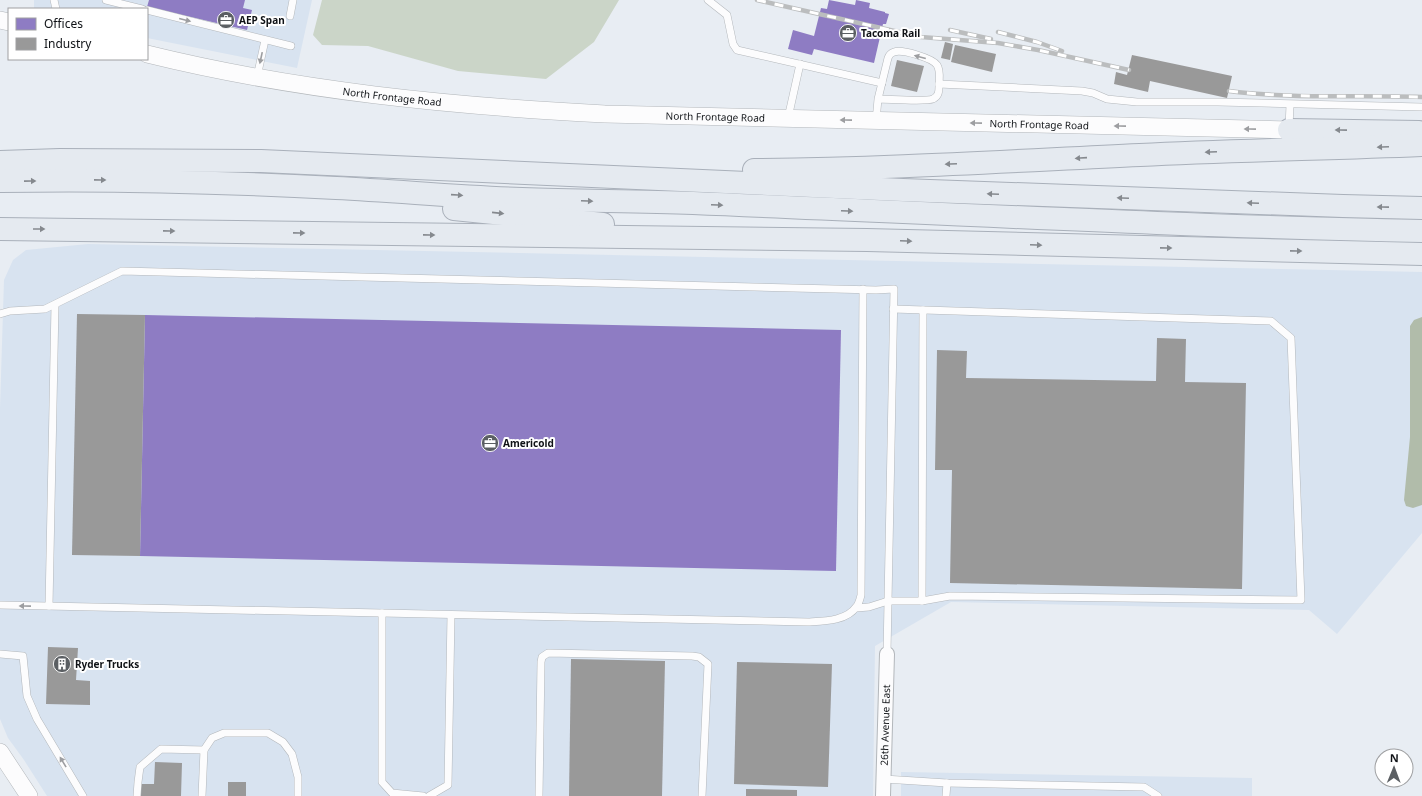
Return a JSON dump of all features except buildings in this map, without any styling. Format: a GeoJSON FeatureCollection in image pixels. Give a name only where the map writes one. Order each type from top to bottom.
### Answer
{"type":"FeatureCollection","features":[{"type":"Feature","properties":{"kind":"highway"},"geometry":{"type":"LineString","coordinates":[[1289,130],[1422,132]]}},
{"type":"Feature","properties":{"kind":"highway"},"geometry":{"type":"LineString","coordinates":[[456,170],[816,170],[1140,155],[1422,146]]}},
{"type":"Feature","properties":{"kind":"highway"},"geometry":{"type":"LineString","coordinates":[[0,181],[61,170],[261,161],[903,190],[1422,208]]}},
{"type":"Feature","properties":{"kind":"highway"},"geometry":{"type":"LineString","coordinates":[[0,162],[61,170],[625,226],[867,240]]}},
{"type":"Feature","properties":{"kind":"highway"},"geometry":{"type":"LineString","coordinates":[[181,181],[338,188],[518,199],[691,203],[972,216],[1422,231]]}},
{"type":"Feature","properties":{"kind":"highway"},"geometry":{"type":"LineString","coordinates":[[0,229],[867,240],[1422,254]]}},
{"type":"Feature","properties":{"kind":"street","name":"North Frontage Road"},"geometry":{"type":"LineString","coordinates":[[148,54],[257,77],[330,90],[514,110],[788,119],[1289,130]]}},
{"type":"Feature","properties":{"kind":"street","name":"26th Avenue East"},"geometry":{"type":"LineString","coordinates":[[883,796],[887,654]]}},
{"type":"Feature","properties":{"kind":"street"},"geometry":{"type":"LineString","coordinates":[[0,752],[29,796]]}},
{"type":"Feature","properties":{"kind":"lane"},"geometry":{"type":"LineString","coordinates":[[106,0],[138,8]]}},
{"type":"Feature","properties":{"kind":"lane"},"geometry":{"type":"LineString","coordinates":[[290,16],[293,0]]}},
{"type":"Feature","properties":{"kind":"lane"},"geometry":{"type":"LineString","coordinates":[[708,0],[727,15],[733,44],[737,50],[882,83]]}},
{"type":"Feature","properties":{"kind":"lane"},"geometry":{"type":"LineString","coordinates":[[148,10],[292,46]]}},
{"type":"Feature","properties":{"kind":"lane"},"geometry":{"type":"LineString","coordinates":[[257,77],[265,40]]}},
{"type":"Feature","properties":{"kind":"lane"},"geometry":{"type":"LineString","coordinates":[[876,121],[878,99],[889,56],[892,52],[896,51],[922,57],[936,64],[939,70],[938,96],[930,100],[878,99]]}},
{"type":"Feature","properties":{"kind":"lane"},"geometry":{"type":"LineString","coordinates":[[788,119],[800,64]]}},
{"type":"Feature","properties":{"kind":"lane"},"geometry":{"type":"LineString","coordinates":[[939,84],[1082,91],[1093,93],[1107,99],[1137,102],[1208,102],[1422,107]]}},
{"type":"Feature","properties":{"kind":"lane"},"geometry":{"type":"LineString","coordinates":[[1289,130],[1290,105]]}},
{"type":"Feature","properties":{"kind":"lane"},"geometry":{"type":"LineString","coordinates":[[0,314],[10,311],[45,309],[122,271],[894,289],[887,654]]}},
{"type":"Feature","properties":{"kind":"lane"},"geometry":{"type":"LineString","coordinates":[[856,608],[861,595],[863,289]]}},
{"type":"Feature","properties":{"kind":"lane"},"geometry":{"type":"LineString","coordinates":[[49,606],[55,305]]}},
{"type":"Feature","properties":{"kind":"lane"},"geometry":{"type":"LineString","coordinates":[[0,605],[808,622],[833,621],[856,608],[869,607],[888,601],[922,601],[950,596],[1301,600],[1291,338],[1271,321],[893,309]]}},
{"type":"Feature","properties":{"kind":"lane"},"geometry":{"type":"LineString","coordinates":[[922,601],[923,310]]}},
{"type":"Feature","properties":{"kind":"lane"},"geometry":{"type":"LineString","coordinates":[[382,613],[382,782],[392,793],[423,796]]}},
{"type":"Feature","properties":{"kind":"lane"},"geometry":{"type":"LineString","coordinates":[[429,796],[448,785],[451,615]]}},
{"type":"Feature","properties":{"kind":"lane"},"geometry":{"type":"LineString","coordinates":[[539,796],[541,662],[542,657],[548,653],[692,656],[699,657],[708,664],[702,796]]}},
{"type":"Feature","properties":{"kind":"lane"},"geometry":{"type":"LineString","coordinates":[[0,654],[23,656],[27,696],[37,719],[83,796]]}},
{"type":"Feature","properties":{"kind":"lane"},"geometry":{"type":"LineString","coordinates":[[202,796],[204,750],[212,738],[224,733],[268,733],[283,742],[292,754],[298,777],[298,796]]}},
{"type":"Feature","properties":{"kind":"lane"},"geometry":{"type":"LineString","coordinates":[[137,796],[140,767],[161,749],[204,750]]}},
{"type":"Feature","properties":{"kind":"lane"},"geometry":{"type":"LineString","coordinates":[[884,779],[947,783],[1144,786],[1158,796]]}},
{"type":"Feature","properties":{"kind":"lane"},"geometry":{"type":"LineString","coordinates":[[946,796],[947,783]]}},
{"type":"Feature","properties":{"kind":"shaded area"},"geometry":{"type":"Polygon","coordinates":[[[34,0],[312,0],[297,68],[148,38],[148,8],[34,8],[34,0]]]}},
{"type":"Feature","properties":{"kind":"shaded area"},"geometry":{"type":"Polygon","coordinates":[[[322,0],[619,0],[594,42],[546,79],[458,71],[368,46],[322,45],[313,35],[322,0]]]}},
{"type":"Feature","properties":{"kind":"shaded area"},"geometry":{"type":"Polygon","coordinates":[[[88,244],[1422,272],[1422,533],[1337,634],[1309,610],[951,602],[875,646],[873,796],[47,796],[8,738],[0,719],[0,408],[4,280],[13,260],[26,250],[88,244]]]}},
{"type":"Feature","properties":{"kind":"shaded area"},"geometry":{"type":"Polygon","coordinates":[[[1422,317],[1422,505],[1413,508],[1406,506],[1404,500],[1410,437],[1410,326],[1414,320],[1422,317]]]}},
{"type":"Feature","properties":{"kind":"shaded area"},"geometry":{"type":"Polygon","coordinates":[[[901,772],[1252,778],[1252,796],[901,796],[901,772]]]}},
{"type":"Feature","properties":{"kind":"railway"},"geometry":{"type":"LineString","coordinates":[[757,0],[921,37],[998,43],[1038,50],[1129,70]]}},
{"type":"Feature","properties":{"kind":"railway"},"geometry":{"type":"LineString","coordinates":[[950,30],[991,39]]}},
{"type":"Feature","properties":{"kind":"railway"},"geometry":{"type":"LineString","coordinates":[[998,32],[1037,42],[1062,51]]}},
{"type":"Feature","properties":{"kind":"railway"},"geometry":{"type":"LineString","coordinates":[[1229,91],[1301,96],[1422,97]]}},
{"type":"Feature","properties":{"kind":"place","name":"AEP Span"},"geometry":{"type":"Point","coordinates":[226,20]}},
{"type":"Feature","properties":{"kind":"place","name":"Tacoma Rail"},"geometry":{"type":"Point","coordinates":[848,33]}},
{"type":"Feature","properties":{"kind":"place","name":"Americold"},"geometry":{"type":"Point","coordinates":[490,443]}},
{"type":"Feature","properties":{"kind":"place","name":"Ryder Trucks"},"geometry":{"type":"Point","coordinates":[62,664]}}]}
